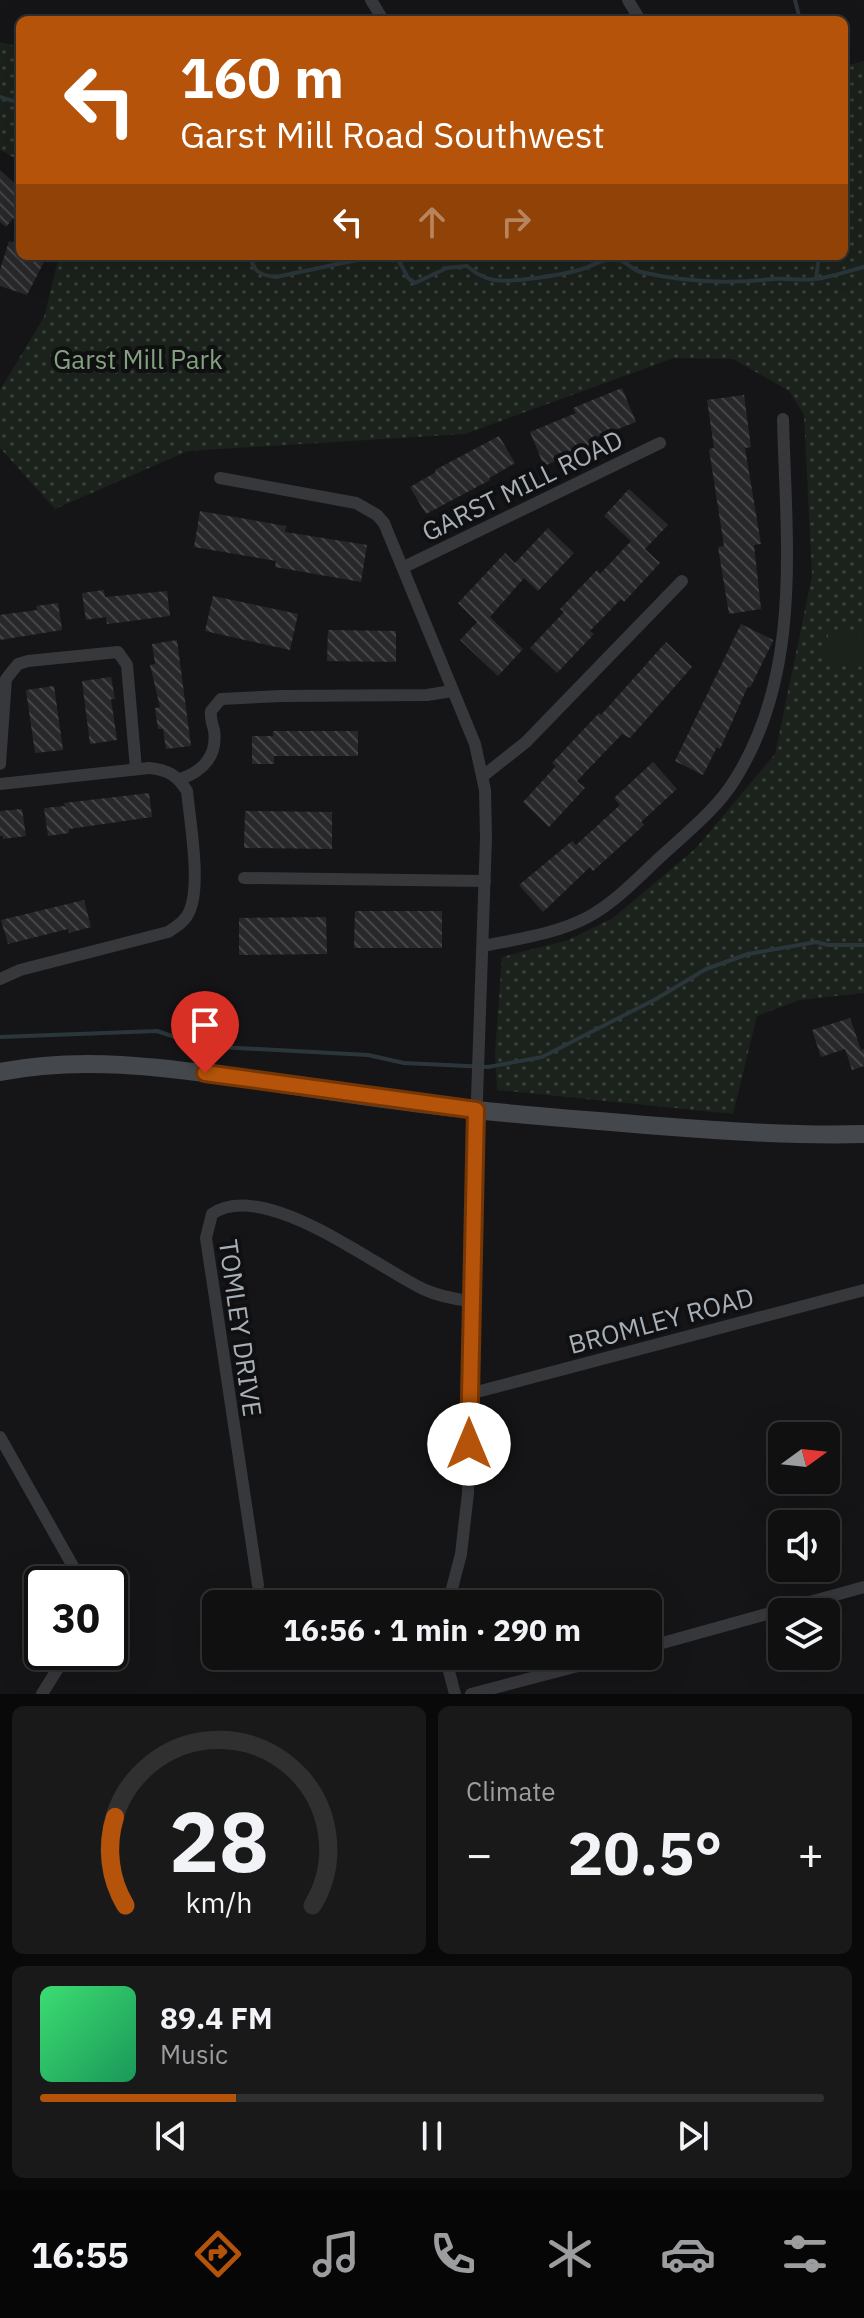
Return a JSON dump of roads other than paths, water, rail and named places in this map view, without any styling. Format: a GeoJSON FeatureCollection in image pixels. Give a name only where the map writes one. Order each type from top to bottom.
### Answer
{"type":"FeatureCollection","features":[{"type":"Feature","properties":{"kind":"street"},"geometry":{"type":"LineString","coordinates":[[483,946],[568,926],[608,904],[707,814],[734,781],[765,715],[783,636],[787,588],[783,419]]}},
{"type":"Feature","properties":{"kind":"street","name":"GARST MILL ROAD"},"geometry":{"type":"LineString","coordinates":[[404,567],[660,443]]}},
{"type":"Feature","properties":{"kind":"street","name":"GARST MILL ROAD"},"geometry":{"type":"LineString","coordinates":[[220,478],[356,503],[366,507],[384,523],[475,744],[483,776],[486,838],[470,1301],[466,1527],[451,1590]]}},
{"type":"Feature","properties":{"kind":"street"},"geometry":{"type":"LineString","coordinates":[[483,776],[526,742],[682,581]]}},
{"type":"Feature","properties":{"kind":"street"},"geometry":{"type":"LineString","coordinates":[[0,764],[6,679],[11,671],[28,661],[118,652],[127,665],[136,769]]}},
{"type":"Feature","properties":{"kind":"street"},"geometry":{"type":"LineString","coordinates":[[180,779],[202,768],[211,757],[214,740],[211,711],[221,699],[427,695],[452,691]]}},
{"type":"Feature","properties":{"kind":"street"},"geometry":{"type":"LineString","coordinates":[[0,784],[136,769],[163,769],[180,779],[187,791],[194,893],[186,917],[168,932],[20,970],[0,979]]}},
{"type":"Feature","properties":{"kind":"street"},"geometry":{"type":"LineString","coordinates":[[244,878],[485,881]]}},
{"type":"Feature","properties":{"kind":"street"},"geometry":{"type":"LineString","coordinates":[[0,1072],[63,1063],[119,1064],[476,1110],[722,1131],[864,1134]]}},
{"type":"Feature","properties":{"kind":"street","name":"TOMLEY DRIVE"},"geometry":{"type":"LineString","coordinates":[[258,1585],[206,1238],[212,1214],[232,1205],[281,1214],[308,1224],[427,1291],[470,1301]]}},
{"type":"Feature","properties":{"kind":"street","name":"BROMLEY ROAD"},"geometry":{"type":"LineString","coordinates":[[469,1394],[864,1290]]}},
{"type":"Feature","properties":{"kind":"street"},"geometry":{"type":"LineString","coordinates":[[0,1437],[73,1566]]}},
{"type":"Feature","properties":{"kind":"street"},"geometry":{"type":"LineString","coordinates":[[662,1643],[864,1587]]}},
{"type":"Feature","properties":{"kind":"street"},"geometry":{"type":"LineString","coordinates":[[42,1694],[57,1670]]}},
{"type":"Feature","properties":{"kind":"street"},"geometry":{"type":"LineString","coordinates":[[449,1670],[455,1694]]}},
{"type":"Feature","properties":{"kind":"street"},"geometry":{"type":"LineString","coordinates":[[471,1694],[563,1670]]}},
{"type":"Feature","properties":{"kind":"waterway"},"geometry":{"type":"LineString","coordinates":[[795,0],[799,16]]}},
{"type":"Feature","properties":{"kind":"waterway"},"geometry":{"type":"LineString","coordinates":[[0,97],[16,102]]}},
{"type":"Feature","properties":{"kind":"waterway"},"geometry":{"type":"LineString","coordinates":[[251,260],[258,272],[276,277],[357,260]]}},
{"type":"Feature","properties":{"kind":"waterway"},"geometry":{"type":"LineString","coordinates":[[399,260],[408,278],[415,283],[447,268],[467,266],[486,278],[512,280],[571,272],[609,260]]}},
{"type":"Feature","properties":{"kind":"waterway"},"geometry":{"type":"LineString","coordinates":[[618,260],[641,272],[707,281],[811,280],[864,267]]}},
{"type":"Feature","properties":{"kind":"waterway"},"geometry":{"type":"LineString","coordinates":[[816,279],[818,260]]}},
{"type":"Feature","properties":{"kind":"waterway"},"geometry":{"type":"LineString","coordinates":[[0,1037],[157,1031],[202,1046],[368,1055],[404,1063],[488,1067],[542,1057],[656,999],[706,969],[748,954],[816,942],[864,945]]}},
{"type":"Feature","properties":{"kind":"park label","name":"Garst Mill Park"},"geometry":{"type":"Point","coordinates":[138,359]}}]}
